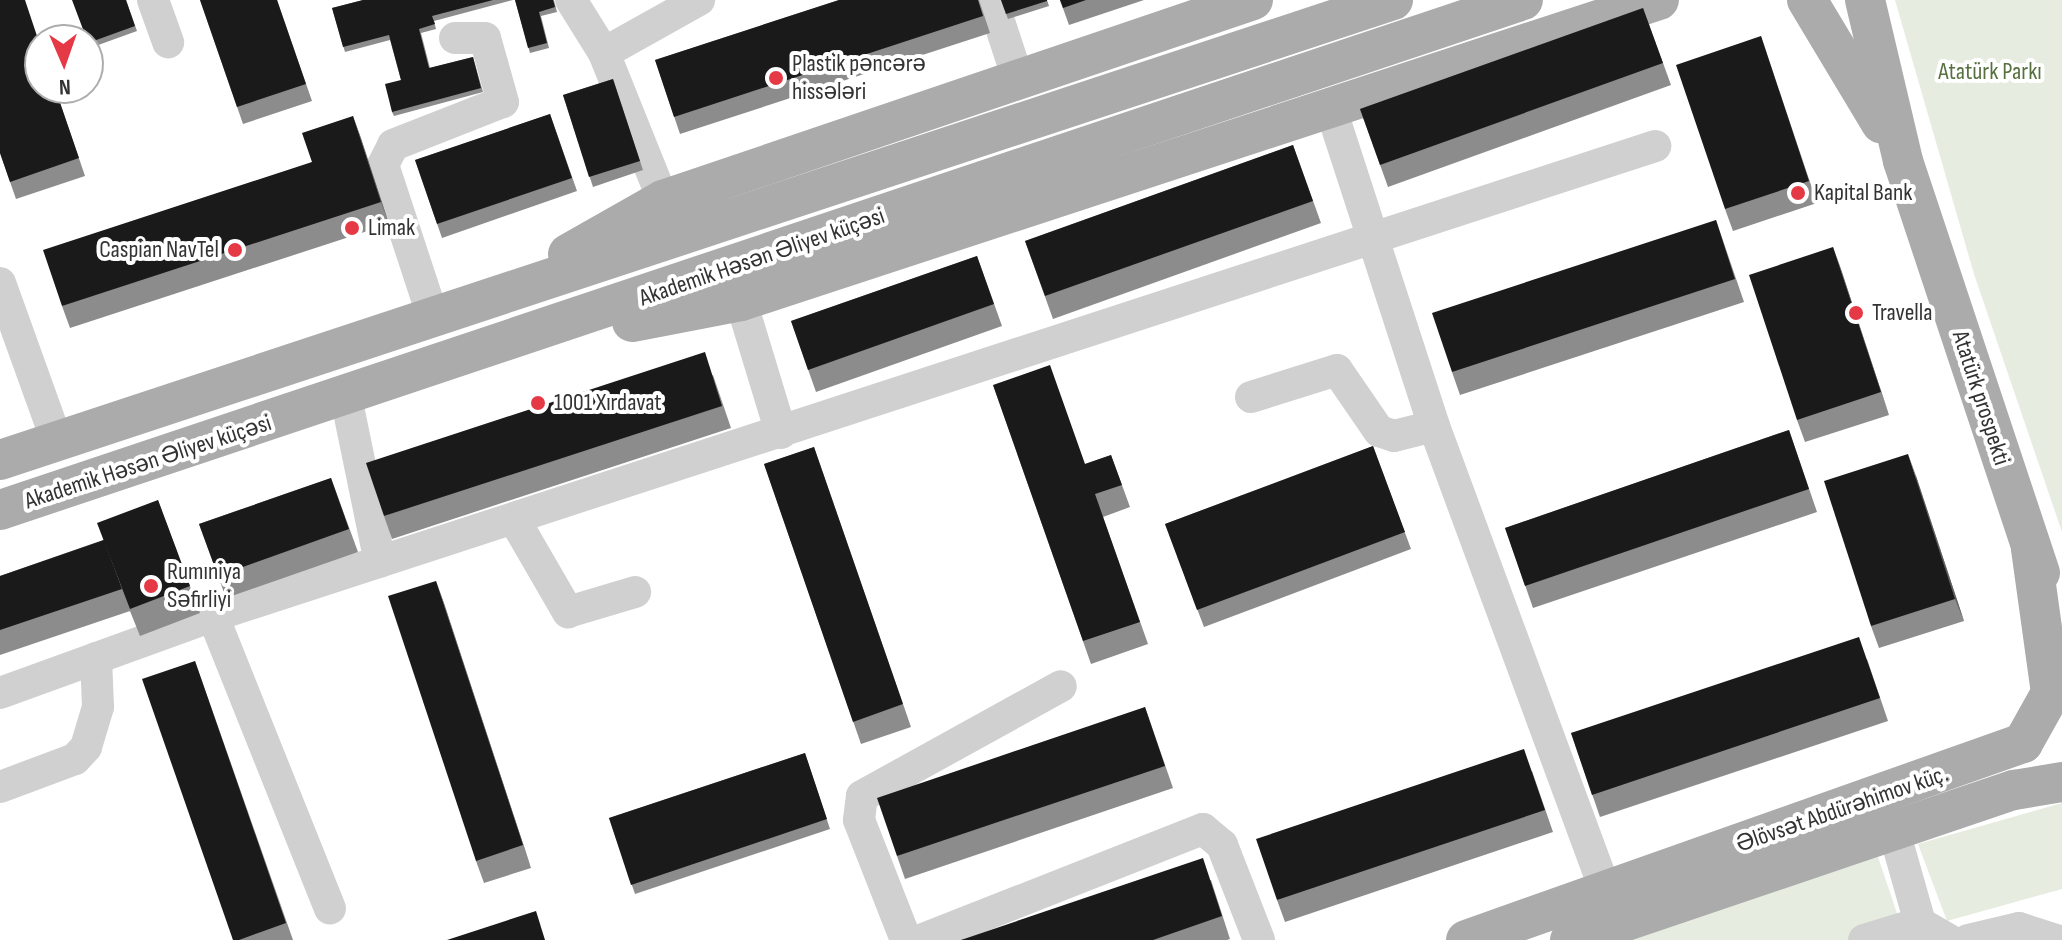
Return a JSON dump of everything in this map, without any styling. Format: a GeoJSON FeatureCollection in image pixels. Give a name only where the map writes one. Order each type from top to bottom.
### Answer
{"type":"FeatureCollection","features":[{"type":"Feature","properties":{"kind":"main road"},"geometry":{"type":"LineString","coordinates":[[496,296],[663,200],[1253,0]]}},
{"type":"Feature","properties":{"kind":"main road","name":"Akademik Həsən Əliyev küçəsi"},"geometry":{"type":"LineString","coordinates":[[0,460],[1393,0]]}},
{"type":"Feature","properties":{"kind":"main road","name":"Akademik Həsən Əliyev küçəsi"},"geometry":{"type":"LineString","coordinates":[[0,510],[346,397],[1523,0]]}},
{"type":"Feature","properties":{"kind":"main road"},"geometry":{"type":"LineString","coordinates":[[479,352],[741,301],[1659,0]]}},
{"type":"Feature","properties":{"kind":"main road"},"geometry":{"type":"LineString","coordinates":[[1807,0],[1903,161]]}},
{"type":"Feature","properties":{"kind":"main road","name":"Atatürk prospekti"},"geometry":{"type":"LineString","coordinates":[[1830,0],[1903,161]]}},
{"type":"Feature","properties":{"kind":"main road","name":"Atatürk prospekti"},"geometry":{"type":"LineString","coordinates":[[1865,0],[1903,161],[2062,633]]}},
{"type":"Feature","properties":{"kind":"main road","name":"Əlövsət Abdürəhimov küç."},"geometry":{"type":"LineString","coordinates":[[1570,940],[1612,908],[2023,743],[2051,693],[2031,548]]}},
{"type":"Feature","properties":{"kind":"main road","name":"Əlövsət Abdürəhimov küç."},"geometry":{"type":"LineString","coordinates":[[1466,940],[1612,908],[2062,782]]}},
{"type":"Feature","properties":{"kind":"lane"},"geometry":{"type":"LineString","coordinates":[[153,0],[168,42]]}},
{"type":"Feature","properties":{"kind":"lane"},"geometry":{"type":"LineString","coordinates":[[571,0],[604,53],[663,200]]}},
{"type":"Feature","properties":{"kind":"lane"},"geometry":{"type":"LineString","coordinates":[[604,53],[699,0]]}},
{"type":"Feature","properties":{"kind":"lane"},"geometry":{"type":"LineString","coordinates":[[992,0],[1018,79]]}},
{"type":"Feature","properties":{"kind":"lane"},"geometry":{"type":"LineString","coordinates":[[433,317],[383,165],[393,145],[503,102],[485,38],[455,38]]}},
{"type":"Feature","properties":{"kind":"lane"},"geometry":{"type":"LineString","coordinates":[[1330,106],[1377,241],[1434,426],[1612,908]]}},
{"type":"Feature","properties":{"kind":"lane"},"geometry":{"type":"LineString","coordinates":[[0,693],[213,616],[1377,241],[1655,146]]}},
{"type":"Feature","properties":{"kind":"lane"},"geometry":{"type":"LineString","coordinates":[[0,283],[57,441]]}},
{"type":"Feature","properties":{"kind":"lane"},"geometry":{"type":"LineString","coordinates":[[741,301],[781,433]]}},
{"type":"Feature","properties":{"kind":"lane"},"geometry":{"type":"LineString","coordinates":[[1251,397],[1337,370],[1379,431],[1394,436],[1434,426]]}},
{"type":"Feature","properties":{"kind":"lane"},"geometry":{"type":"LineString","coordinates":[[346,397],[380,562]]}},
{"type":"Feature","properties":{"kind":"lane"},"geometry":{"type":"LineString","coordinates":[[514,519],[568,612],[635,592]]}},
{"type":"Feature","properties":{"kind":"lane"},"geometry":{"type":"LineString","coordinates":[[213,616],[330,908]]}},
{"type":"Feature","properties":{"kind":"lane"},"geometry":{"type":"LineString","coordinates":[[0,787],[75,759],[86,747],[98,707],[96,658]]}},
{"type":"Feature","properties":{"kind":"lane"},"geometry":{"type":"LineString","coordinates":[[906,940],[859,820],[862,796],[1061,686]]}},
{"type":"Feature","properties":{"kind":"lane"},"geometry":{"type":"LineString","coordinates":[[921,940],[1203,829],[1222,845],[1259,940]]}},
{"type":"Feature","properties":{"kind":"lane"},"geometry":{"type":"LineString","coordinates":[[1894,831],[1920,923],[1950,940]]}},
{"type":"Feature","properties":{"kind":"lane"},"geometry":{"type":"LineString","coordinates":[[1864,940],[1920,923]]}},
{"type":"Feature","properties":{"kind":"lane"},"geometry":{"type":"LineString","coordinates":[[1968,940],[2019,928],[2055,940]]}},
{"type":"Feature","properties":{"kind":"green space","name":"Atatürk Parkı"},"geometry":{"type":"Polygon","coordinates":[[[1895,0],[2062,0],[2062,532],[1974,274],[1895,0]]]}},
{"type":"Feature","properties":{"kind":"green space"},"geometry":{"type":"Polygon","coordinates":[[[2062,803],[2062,889],[1947,921],[1918,844],[2062,803]]]}},
{"type":"Feature","properties":{"kind":"green space"},"geometry":{"type":"Polygon","coordinates":[[[1878,857],[1906,940],[1624,940],[1878,857]]]}},
{"type":"Feature","properties":{"kind":"building"},"geometry":{"type":"Polygon","coordinates":[[[0,0],[25,0],[33,24],[24,24],[24,104],[60,104],[79,158],[10,182],[0,153],[0,0]]]}},
{"type":"Feature","properties":{"kind":"building"},"geometry":{"type":"Polygon","coordinates":[[[72,0],[126,0],[135,26],[104,37],[104,24],[81,24],[72,0]]]}},
{"type":"Feature","properties":{"kind":"building"},"geometry":{"type":"Polygon","coordinates":[[[200,0],[277,0],[306,84],[237,107],[200,0]]]}},
{"type":"Feature","properties":{"kind":"building"},"geometry":{"type":"Polygon","coordinates":[[[363,0],[493,0],[432,16],[435,24],[419,29],[429,68],[473,57],[481,88],[392,112],[385,84],[401,80],[389,35],[343,47],[332,8],[363,0]]]}},
{"type":"Feature","properties":{"kind":"building"},"geometry":{"type":"Polygon","coordinates":[[[515,0],[553,0],[555,7],[539,12],[547,43],[528,48],[515,0]]]}},
{"type":"Feature","properties":{"kind":"building"},"geometry":{"type":"Polygon","coordinates":[[[839,0],[978,0],[983,16],[674,117],[655,60],[839,0]]]}},
{"type":"Feature","properties":{"kind":"building"},"geometry":{"type":"Polygon","coordinates":[[[1001,0],[1047,0],[1047,1],[1006,14],[1001,0]]]}},
{"type":"Feature","properties":{"kind":"building"},"geometry":{"type":"Polygon","coordinates":[[[1060,0],[1086,0],[1063,8],[1060,0]]]}},
{"type":"Feature","properties":{"kind":"building"},"geometry":{"type":"Polygon","coordinates":[[[1643,8],[1663,63],[1380,165],[1360,109],[1643,8]]]}},
{"type":"Feature","properties":{"kind":"building"},"geometry":{"type":"Polygon","coordinates":[[[1761,36],[1809,181],[1725,209],[1676,65],[1761,36]]]}},
{"type":"Feature","properties":{"kind":"building"},"geometry":{"type":"Polygon","coordinates":[[[613,79],[640,161],[589,177],[563,95],[613,79]]]}},
{"type":"Feature","properties":{"kind":"building"},"geometry":{"type":"Polygon","coordinates":[[[550,114],[572,178],[437,224],[415,160],[550,114]]]}},
{"type":"Feature","properties":{"kind":"building"},"geometry":{"type":"Polygon","coordinates":[[[353,116],[381,202],[62,306],[43,250],[312,162],[302,133],[353,116]]]}},
{"type":"Feature","properties":{"kind":"building"},"geometry":{"type":"Polygon","coordinates":[[[1293,145],[1313,201],[1045,296],[1025,241],[1293,145]]]}},
{"type":"Feature","properties":{"kind":"building"},"geometry":{"type":"Polygon","coordinates":[[[1716,220],[1735,279],[1452,372],[1432,313],[1716,220]]]}},
{"type":"Feature","properties":{"kind":"building"},"geometry":{"type":"Polygon","coordinates":[[[1833,247],[1881,392],[1797,420],[1749,275],[1833,247]]]}},
{"type":"Feature","properties":{"kind":"building"},"geometry":{"type":"Polygon","coordinates":[[[977,256],[994,304],[808,370],[791,321],[977,256]]]}},
{"type":"Feature","properties":{"kind":"building"},"geometry":{"type":"Polygon","coordinates":[[[705,352],[722,406],[384,516],[366,463],[705,352]]]}},
{"type":"Feature","properties":{"kind":"building"},"geometry":{"type":"Polygon","coordinates":[[[1050,365],[1085,464],[1111,455],[1122,485],[1095,494],[1140,622],[1083,641],[993,385],[1050,365]]]}},
{"type":"Feature","properties":{"kind":"building"},"geometry":{"type":"Polygon","coordinates":[[[1789,430],[1809,489],[1525,586],[1505,528],[1789,430]]]}},
{"type":"Feature","properties":{"kind":"building"},"geometry":{"type":"Polygon","coordinates":[[[1373,446],[1405,532],[1197,610],[1165,524],[1373,446]]]}},
{"type":"Feature","properties":{"kind":"building"},"geometry":{"type":"Polygon","coordinates":[[[814,447],[903,704],[853,722],[764,464],[814,447]]]}},
{"type":"Feature","properties":{"kind":"building"},"geometry":{"type":"Polygon","coordinates":[[[1908,454],[1955,599],[1871,626],[1824,481],[1908,454]]]}},
{"type":"Feature","properties":{"kind":"building"},"geometry":{"type":"Polygon","coordinates":[[[331,478],[349,529],[218,576],[199,524],[331,478]]]}},
{"type":"Feature","properties":{"kind":"building"},"geometry":{"type":"Polygon","coordinates":[[[158,500],[190,586],[130,609],[97,523],[158,500]]]}},
{"type":"Feature","properties":{"kind":"building"},"geometry":{"type":"Polygon","coordinates":[[[104,540],[122,589],[0,630],[0,576],[104,540]]]}},
{"type":"Feature","properties":{"kind":"building"},"geometry":{"type":"Polygon","coordinates":[[[436,581],[523,845],[476,861],[388,596],[436,581]]]}},
{"type":"Feature","properties":{"kind":"building"},"geometry":{"type":"Polygon","coordinates":[[[1859,637],[1880,698],[1592,795],[1571,733],[1859,637]]]}},
{"type":"Feature","properties":{"kind":"building"},"geometry":{"type":"Polygon","coordinates":[[[195,661],[286,923],[239,940],[233,940],[142,679],[195,661]]]}},
{"type":"Feature","properties":{"kind":"building"},"geometry":{"type":"Polygon","coordinates":[[[1145,707],[1165,766],[897,856],[877,798],[1145,707]]]}},
{"type":"Feature","properties":{"kind":"building"},"geometry":{"type":"Polygon","coordinates":[[[1524,749],[1545,810],[1277,900],[1256,839],[1524,749]]]}},
{"type":"Feature","properties":{"kind":"building"},"geometry":{"type":"Polygon","coordinates":[[[805,753],[827,819],[631,885],[609,818],[805,753]]]}},
{"type":"Feature","properties":{"kind":"building"},"geometry":{"type":"Polygon","coordinates":[[[1203,858],[1222,916],[1153,940],[961,940],[1203,858]]]}},
{"type":"Feature","properties":{"kind":"building"},"geometry":{"type":"Polygon","coordinates":[[[536,911],[545,940],[447,940],[536,911]]]}},
{"type":"Feature","properties":{"kind":"place","name":"Plastik pəncərə hissələri"},"geometry":{"type":"Point","coordinates":[776,78]}},
{"type":"Feature","properties":{"kind":"place","name":"Kapital Bank"},"geometry":{"type":"Point","coordinates":[1798,193]}},
{"type":"Feature","properties":{"kind":"place","name":"Limak"},"geometry":{"type":"Point","coordinates":[352,228]}},
{"type":"Feature","properties":{"kind":"place","name":"Caspian NavTel"},"geometry":{"type":"Point","coordinates":[235,250]}},
{"type":"Feature","properties":{"kind":"place","name":"Travella"},"geometry":{"type":"Point","coordinates":[1856,313]}},
{"type":"Feature","properties":{"kind":"place","name":"1001 Xırdavat"},"geometry":{"type":"Point","coordinates":[538,403]}},
{"type":"Feature","properties":{"kind":"place","name":"Rumıniya Səfirliyi"},"geometry":{"type":"Point","coordinates":[151,586]}}]}
